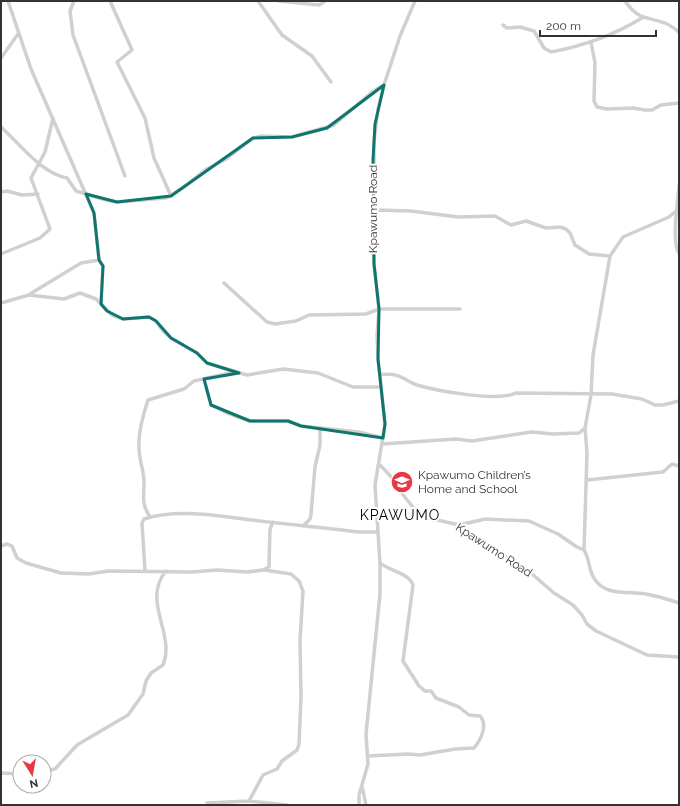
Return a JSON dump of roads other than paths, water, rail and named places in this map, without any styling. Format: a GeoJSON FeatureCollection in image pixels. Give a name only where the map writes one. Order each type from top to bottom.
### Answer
{"type":"FeatureCollection","features":[{"type":"Feature","properties":{"kind":"street"},"geometry":{"type":"LineString","coordinates":[[8,1],[31,69],[94,213],[99,260],[103,266],[101,304]]}},
{"type":"Feature","properties":{"kind":"street"},"geometry":{"type":"LineString","coordinates":[[74,1],[70,11],[73,35],[125,176]]}},
{"type":"Feature","properties":{"kind":"street"},"geometry":{"type":"LineString","coordinates":[[110,1],[132,50],[117,62],[145,118],[154,158],[171,196]]}},
{"type":"Feature","properties":{"kind":"street"},"geometry":{"type":"LineString","coordinates":[[258,1],[282,34],[312,56],[331,82]]}},
{"type":"Feature","properties":{"kind":"street"},"geometry":{"type":"LineString","coordinates":[[279,1],[319,5],[325,1]]}},
{"type":"Feature","properties":{"kind":"street","name":"Kpawumo Road"},"geometry":{"type":"LineString","coordinates":[[359,805],[359,795],[368,764],[366,734],[380,594],[380,563],[375,485],[385,424],[380,387],[377,335],[379,309],[374,264],[375,130],[384,85],[400,36],[415,1]]}},
{"type":"Feature","properties":{"kind":"street"},"geometry":{"type":"LineString","coordinates":[[625,1],[631,10],[642,18],[666,23],[679,32]]}},
{"type":"Feature","properties":{"kind":"street"},"geometry":{"type":"LineString","coordinates":[[503,26],[507,28],[520,27],[534,31],[544,48],[551,52],[591,42],[629,26],[642,18]]}},
{"type":"Feature","properties":{"kind":"street"},"geometry":{"type":"LineString","coordinates":[[1,58],[18,34]]}},
{"type":"Feature","properties":{"kind":"street"},"geometry":{"type":"LineString","coordinates":[[591,42],[595,63],[594,101],[597,107],[607,109],[633,108],[652,110],[661,105],[679,103]]}},
{"type":"Feature","properties":{"kind":"street"},"geometry":{"type":"LineString","coordinates":[[1,127],[27,153],[58,176],[67,178],[76,191],[117,202],[171,196],[205,170],[226,159],[253,138],[261,136],[292,137],[334,125],[372,92],[384,85]]}},
{"type":"Feature","properties":{"kind":"street"},"geometry":{"type":"LineString","coordinates":[[1,254],[40,238],[50,230],[31,178],[45,152],[53,117]]}},
{"type":"Feature","properties":{"kind":"street"},"geometry":{"type":"LineString","coordinates":[[679,186],[676,249],[679,253]]}},
{"type":"Feature","properties":{"kind":"street"},"geometry":{"type":"LineString","coordinates":[[1,192],[8,191],[22,195],[38,194]]}},
{"type":"Feature","properties":{"kind":"street"},"geometry":{"type":"LineString","coordinates":[[374,210],[411,211],[458,217],[495,216],[510,225],[526,221],[546,228],[566,228],[575,245],[589,254],[610,256]]}},
{"type":"Feature","properties":{"kind":"street"},"geometry":{"type":"LineString","coordinates":[[677,210],[669,217],[623,238],[610,256],[593,356],[591,394],[585,428],[587,480],[584,550],[587,555],[588,566],[594,580],[599,586],[619,593],[643,594],[679,603]]}},
{"type":"Feature","properties":{"kind":"street"},"geometry":{"type":"LineString","coordinates":[[1,303],[29,294],[81,264],[99,260]]}},
{"type":"Feature","properties":{"kind":"street"},"geometry":{"type":"LineString","coordinates":[[224,283],[267,322],[275,324],[296,321],[309,315],[327,316],[366,314],[379,309],[460,309]]}},
{"type":"Feature","properties":{"kind":"street"},"geometry":{"type":"LineString","coordinates":[[29,294],[64,299],[80,292],[96,299],[112,315],[123,318],[149,318],[156,321],[167,335],[197,353],[207,363],[235,372],[247,375],[283,369],[318,373],[353,387],[380,387]]}},
{"type":"Feature","properties":{"kind":"street"},"geometry":{"type":"LineString","coordinates":[[150,517],[144,507],[144,481],[138,448],[144,411],[148,400],[184,389],[194,381],[235,372]]}},
{"type":"Feature","properties":{"kind":"street"},"geometry":{"type":"LineString","coordinates":[[380,374],[396,375],[416,385],[444,392],[494,396],[510,396],[516,393],[612,394],[642,399],[654,404],[663,405],[679,401]]}},
{"type":"Feature","properties":{"kind":"street"},"geometry":{"type":"LineString","coordinates":[[204,380],[211,405],[227,413],[250,421],[288,421],[301,426],[359,432],[383,438]]}},
{"type":"Feature","properties":{"kind":"street"},"geometry":{"type":"LineString","coordinates":[[304,525],[310,519],[311,514],[315,467],[320,445],[320,428]]}},
{"type":"Feature","properties":{"kind":"street"},"geometry":{"type":"LineString","coordinates":[[382,444],[456,439],[472,441],[532,432],[554,434],[579,433],[585,428]]}},
{"type":"Feature","properties":{"kind":"street","name":"Kpawumo Road"},"geometry":{"type":"LineString","coordinates":[[379,464],[396,482],[404,496],[420,516],[459,525],[460,529],[525,568],[554,593],[565,598],[582,614],[587,624],[596,631],[646,656],[679,657]]}},
{"type":"Feature","properties":{"kind":"street"},"geometry":{"type":"LineString","coordinates":[[587,480],[663,472],[672,464],[679,466]]}},
{"type":"Feature","properties":{"kind":"street"},"geometry":{"type":"LineString","coordinates":[[145,571],[142,523],[144,519],[150,517],[183,514],[220,515],[358,532],[378,532]]}},
{"type":"Feature","properties":{"kind":"street"},"geometry":{"type":"LineString","coordinates":[[459,525],[485,519],[529,521],[558,534],[584,550]]}},
{"type":"Feature","properties":{"kind":"street"},"geometry":{"type":"LineString","coordinates":[[263,570],[269,567],[270,529],[273,522]]}},
{"type":"Feature","properties":{"kind":"street"},"geometry":{"type":"LineString","coordinates":[[1,546],[7,544],[12,546],[17,558],[26,563],[61,573],[263,570],[291,574],[299,581],[303,591],[300,641],[300,744],[298,750],[282,761],[277,769],[263,775],[249,801]]}},
{"type":"Feature","properties":{"kind":"street"},"geometry":{"type":"LineString","coordinates":[[368,756],[408,754],[420,755],[455,749],[474,748],[482,737],[484,725],[480,716],[470,715],[459,707],[436,698],[431,691],[425,691],[418,686],[410,674],[403,661],[413,585],[412,580],[386,568],[380,563]]}},
{"type":"Feature","properties":{"kind":"street"},"geometry":{"type":"LineString","coordinates":[[52,770],[55,769],[77,745],[128,715],[143,694],[146,681],[151,673],[163,665],[166,642],[161,627],[157,598],[159,580],[166,571]]}},
{"type":"Feature","properties":{"kind":"street"},"geometry":{"type":"LineString","coordinates":[[1,773],[12,774]]}},
{"type":"Feature","properties":{"kind":"street"},"geometry":{"type":"LineString","coordinates":[[362,785],[366,805]]}},
{"type":"Feature","properties":{"kind":"street"},"geometry":{"type":"LineString","coordinates":[[207,803],[249,801],[288,805]]}},
{"type":"Feature","properties":{"kind":"place","name":"Kpawumo Children’s Home and School"},"geometry":{"type":"Point","coordinates":[402,482]}},
{"type":"Feature","properties":{"kind":"district","name":"KPAWUMO"},"geometry":{"type":"Point","coordinates":[400,515]}}]}
